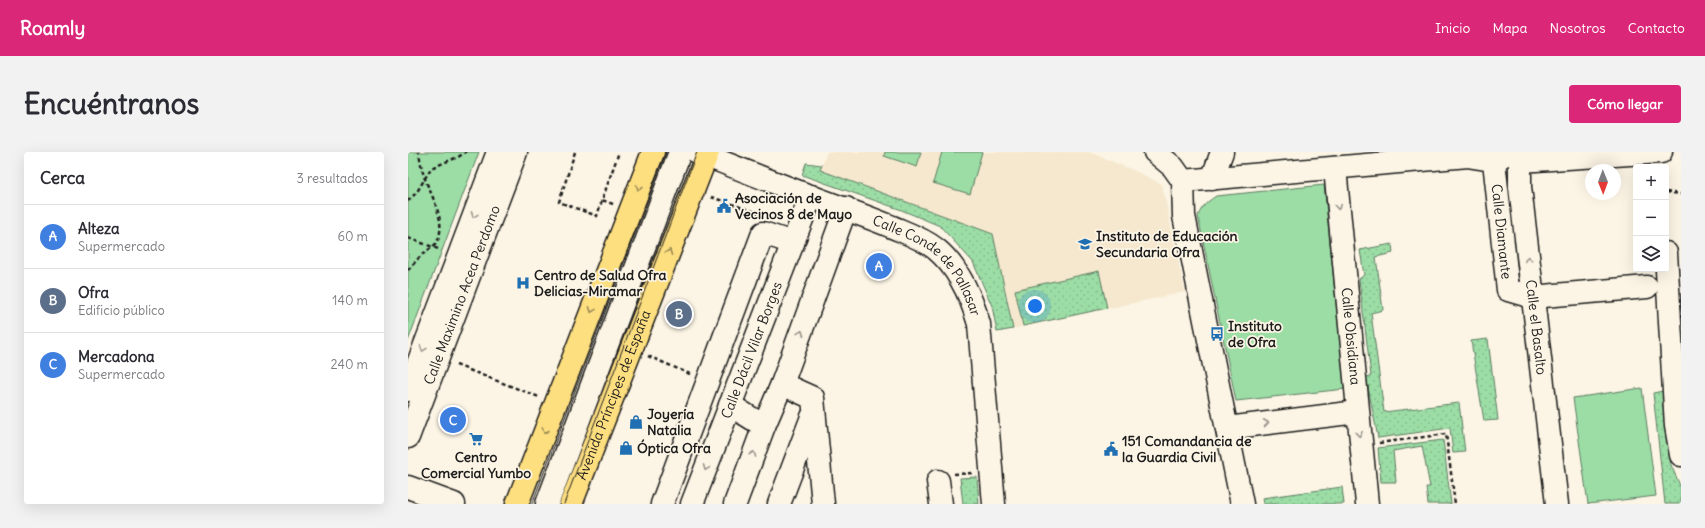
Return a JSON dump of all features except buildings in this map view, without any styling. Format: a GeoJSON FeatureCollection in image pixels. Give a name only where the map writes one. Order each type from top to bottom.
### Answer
{"type":"FeatureCollection","features":[{"type":"Feature","properties":{"kind":"main road"},"geometry":{"type":"LineString","coordinates":[[517,504],[653,152]]}},
{"type":"Feature","properties":{"kind":"main road","name":"Avenida Príncipes de España"},"geometry":{"type":"LineString","coordinates":[[571,504],[704,153]]}},
{"type":"Feature","properties":{"kind":"street","name":"Calle Maximino Acea Perdomo"},"geometry":{"type":"LineString","coordinates":[[408,437],[443,320],[458,257],[497,174],[516,152]]}},
{"type":"Feature","properties":{"kind":"street","name":"Avenida Príncipes de España"},"geometry":{"type":"LineString","coordinates":[[547,504],[680,152]]}},
{"type":"Feature","properties":{"kind":"street"},"geometry":{"type":"LineString","coordinates":[[1155,152],[1175,166],[1210,179],[1335,168],[1401,157],[1470,154],[1506,155],[1662,152],[1663,164]]}},
{"type":"Feature","properties":{"kind":"street"},"geometry":{"type":"LineString","coordinates":[[1184,216],[1190,204],[1210,179],[1222,152]]}},
{"type":"Feature","properties":{"kind":"street","name":"Calle Conde de Pallasar"},"geometry":{"type":"LineString","coordinates":[[704,153],[811,196],[846,208],[918,238],[936,249],[950,264],[962,280],[973,302],[979,324],[994,504]]}},
{"type":"Feature","properties":{"kind":"street","name":"Calle el Basalto"},"geometry":{"type":"LineString","coordinates":[[1506,155],[1520,187],[1557,504]]}},
{"type":"Feature","properties":{"kind":"street"},"geometry":{"type":"LineString","coordinates":[[1175,166],[1242,504]]}},
{"type":"Feature","properties":{"kind":"street","name":"Calle Obsidiana"},"geometry":{"type":"LineString","coordinates":[[1335,168],[1357,412],[1367,504]]}},
{"type":"Feature","properties":{"kind":"street","name":"Calle Maximino Acea Perdomo"},"geometry":{"type":"LineString","coordinates":[[408,390],[443,320],[497,174]]}},
{"type":"Feature","properties":{"kind":"street","name":"Calle Dácil Vilar Borges"},"geometry":{"type":"LineString","coordinates":[[692,504],[811,196]]}},
{"type":"Feature","properties":{"kind":"street"},"geometry":{"type":"LineString","coordinates":[[735,504],[764,426],[782,384],[846,208]]}},
{"type":"Feature","properties":{"kind":"street"},"geometry":{"type":"LineString","coordinates":[[662,504],[764,233],[793,243]]}},
{"type":"Feature","properties":{"kind":"street"},"geometry":{"type":"LineString","coordinates":[[1667,272],[1681,455]]}},
{"type":"Feature","properties":{"kind":"street"},"geometry":{"type":"LineString","coordinates":[[1532,297],[1647,287]]}},
{"type":"Feature","properties":{"kind":"street"},"geometry":{"type":"LineString","coordinates":[[782,384],[813,398],[823,504]]}},
{"type":"Feature","properties":{"kind":"street"},"geometry":{"type":"LineString","coordinates":[[730,405],[764,426]]}},
{"type":"Feature","properties":{"kind":"street"},"geometry":{"type":"LineString","coordinates":[[779,504],[814,412]]}},
{"type":"Feature","properties":{"kind":"street"},"geometry":{"type":"LineString","coordinates":[[1227,428],[1357,412]]}},
{"type":"Feature","properties":{"kind":"street"},"geometry":{"type":"LineString","coordinates":[[938,481],[941,504]]}},
{"type":"Feature","properties":{"kind":"street"},"geometry":{"type":"LineString","coordinates":[[408,487],[454,504]]}},
{"type":"Feature","properties":{"kind":"path"},"geometry":{"type":"LineString","coordinates":[[408,270],[422,254],[433,247],[439,234],[438,214],[432,192],[425,178],[419,152]]}},
{"type":"Feature","properties":{"kind":"path"},"geometry":{"type":"LineString","coordinates":[[408,200],[417,192],[431,168],[458,157],[466,152]]}},
{"type":"Feature","properties":{"kind":"path"},"geometry":{"type":"LineString","coordinates":[[575,152],[559,202],[597,216],[618,152]]}},
{"type":"Feature","properties":{"kind":"path"},"geometry":{"type":"LineString","coordinates":[[1669,192],[1681,194]]}},
{"type":"Feature","properties":{"kind":"path"},"geometry":{"type":"LineString","coordinates":[[706,195],[758,213],[764,233]]}},
{"type":"Feature","properties":{"kind":"path"},"geometry":{"type":"LineString","coordinates":[[602,200],[630,210]]}},
{"type":"Feature","properties":{"kind":"path"},"geometry":{"type":"LineString","coordinates":[[408,238],[458,257]]}},
{"type":"Feature","properties":{"kind":"path"},"geometry":{"type":"LineString","coordinates":[[631,349],[708,381]]}},
{"type":"Feature","properties":{"kind":"path"},"geometry":{"type":"LineString","coordinates":[[464,368],[556,403]]}},
{"type":"Feature","properties":{"kind":"path"},"geometry":{"type":"LineString","coordinates":[[1361,446],[1446,434],[1455,504]]}},
{"type":"Feature","properties":{"kind":"path"},"geometry":{"type":"LineString","coordinates":[[938,481],[943,476],[992,471]]}},
{"type":"Feature","properties":{"kind":"shaded area","name":"Instituto de Educación Secundaria Ofra"},"geometry":{"type":"Polygon","coordinates":[[[827,152],[1089,152],[1162,184],[1185,292],[1013,329],[993,234],[820,170],[827,152]]]}},
{"type":"Feature","properties":{"kind":"green space"},"geometry":{"type":"Polygon","coordinates":[[[408,152],[479,152],[408,341],[408,152]]]}},
{"type":"Feature","properties":{"kind":"green space"},"geometry":{"type":"Polygon","coordinates":[[[885,152],[921,152],[917,167],[884,156],[885,152]]]}},
{"type":"Feature","properties":{"kind":"green space"},"geometry":{"type":"Polygon","coordinates":[[[942,152],[982,152],[970,194],[933,183],[942,152]]]}},
{"type":"Feature","properties":{"kind":"green space"},"geometry":{"type":"Polygon","coordinates":[[[806,163],[822,165],[820,170],[993,234],[1013,329],[997,332],[992,306],[973,262],[940,226],[899,209],[802,175],[806,163]]]}},
{"type":"Feature","properties":{"kind":"green space"},"geometry":{"type":"Polygon","coordinates":[[[1324,185],[1345,389],[1236,401],[1198,216],[1205,204],[1216,196],[1324,185]]]}},
{"type":"Feature","properties":{"kind":"green space"},"geometry":{"type":"Polygon","coordinates":[[[1392,244],[1393,253],[1376,257],[1383,310],[1371,313],[1384,412],[1459,403],[1465,452],[1453,453],[1450,428],[1378,438],[1366,377],[1371,376],[1359,279],[1364,275],[1360,250],[1392,244]]]}},
{"type":"Feature","properties":{"kind":"green space"},"geometry":{"type":"Polygon","coordinates":[[[1099,271],[1107,308],[1023,326],[1015,290],[1099,271]]]}},
{"type":"Feature","properties":{"kind":"green space"},"geometry":{"type":"Polygon","coordinates":[[[1488,339],[1498,420],[1484,421],[1471,341],[1488,339]]]}},
{"type":"Feature","properties":{"kind":"green space"},"geometry":{"type":"Polygon","coordinates":[[[1642,388],[1656,496],[1588,504],[1573,398],[1642,388]]]}},
{"type":"Feature","properties":{"kind":"green space"},"geometry":{"type":"Polygon","coordinates":[[[1663,391],[1668,447],[1671,465],[1681,488],[1681,504],[1665,504],[1653,393],[1663,391]]]}},
{"type":"Feature","properties":{"kind":"green space"},"geometry":{"type":"Polygon","coordinates":[[[1443,440],[1451,504],[1428,504],[1426,487],[1430,487],[1422,446],[1393,451],[1396,482],[1381,482],[1378,448],[1443,440]]]}},
{"type":"Feature","properties":{"kind":"green space"},"geometry":{"type":"Polygon","coordinates":[[[977,477],[979,504],[963,504],[960,478],[977,477]]]}},
{"type":"Feature","properties":{"kind":"green space"},"geometry":{"type":"Polygon","coordinates":[[[1342,487],[1344,504],[1263,504],[1262,498],[1342,487]]]}},
{"type":"Feature","properties":{"kind":"tram line"},"geometry":{"type":"LineString","coordinates":[[532,504],[666,152]]}},
{"type":"Feature","properties":{"kind":"tram line"},"geometry":{"type":"LineString","coordinates":[[564,504],[697,152]]}},
{"type":"Feature","properties":{"kind":"place","name":"Asociación de Vecinos 8 de Mayo"},"geometry":{"type":"Point","coordinates":[724,206]}},
{"type":"Feature","properties":{"kind":"place","name":"Instituto de Educación Secundaria Ofra"},"geometry":{"type":"Point","coordinates":[1085,244]}},
{"type":"Feature","properties":{"kind":"place","name":"Alteza"},"geometry":{"type":"Point","coordinates":[879,266]}},
{"type":"Feature","properties":{"kind":"place","name":"Centro de Salud Ofra Delicias-Miramar"},"geometry":{"type":"Point","coordinates":[523,283]}},
{"type":"Feature","properties":{"kind":"place","name":"Ofra"},"geometry":{"type":"Point","coordinates":[679,314]}},
{"type":"Feature","properties":{"kind":"place","name":"Instituto de Ofra"},"geometry":{"type":"Point","coordinates":[1217,334]}},
{"type":"Feature","properties":{"kind":"place","name":"Mercadona"},"geometry":{"type":"Point","coordinates":[453,420]}},
{"type":"Feature","properties":{"kind":"place","name":"Joyería Natalia"},"geometry":{"type":"Point","coordinates":[636,422]}},
{"type":"Feature","properties":{"kind":"place","name":"Centro Comercial Yumbo"},"geometry":{"type":"Point","coordinates":[476,439]}},
{"type":"Feature","properties":{"kind":"place","name":"Óptica Ofra"},"geometry":{"type":"Point","coordinates":[626,448]}},
{"type":"Feature","properties":{"kind":"place","name":"151 Comandancia de la Guardia Civil"},"geometry":{"type":"Point","coordinates":[1111,449]}}]}
